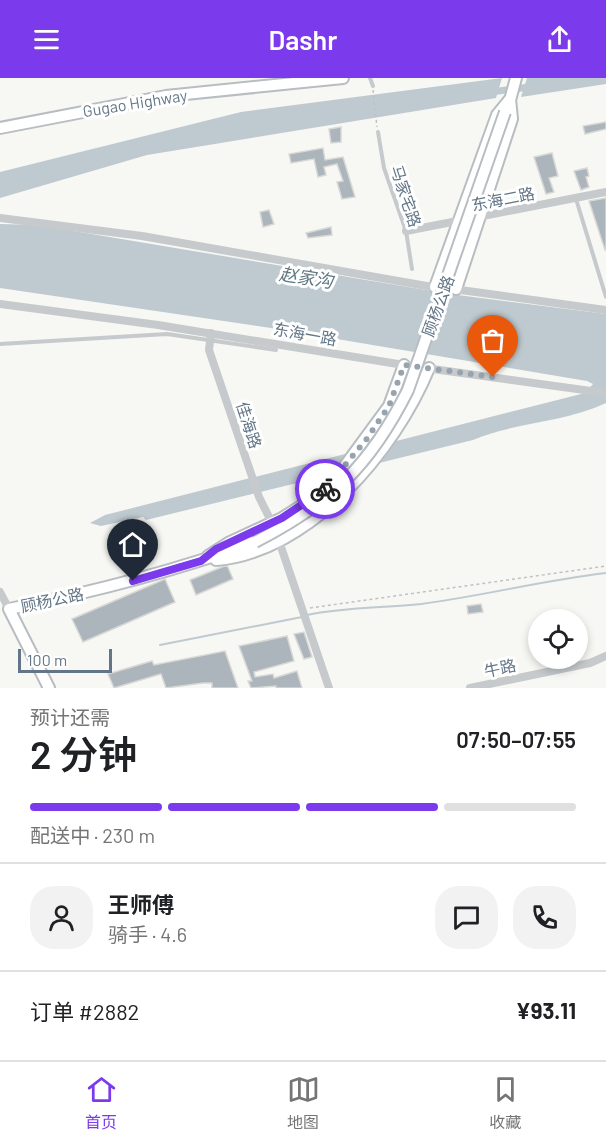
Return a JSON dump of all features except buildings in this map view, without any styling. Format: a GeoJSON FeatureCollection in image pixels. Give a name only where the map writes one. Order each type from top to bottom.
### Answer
{"type":"FeatureCollection","features":[{"type":"Feature","properties":{"kind":"street","name":"Gugao Highway"},"geometry":{"type":"LineString","coordinates":[[0,128],[166,96],[343,78]]}},
{"type":"Feature","properties":{"kind":"street","name":"顾杨公路"},"geometry":{"type":"LineString","coordinates":[[9,609],[79,595],[201,561],[255,542],[288,525],[331,495],[361,466],[390,425],[408,390],[516,78]]}},
{"type":"Feature","properties":{"kind":"street"},"geometry":{"type":"LineString","coordinates":[[456,289],[512,119],[511,97]]}},
{"type":"Feature","properties":{"kind":"street"},"geometry":{"type":"LineString","coordinates":[[435,287],[497,115],[511,97]]}},
{"type":"Feature","properties":{"kind":"street","name":"东海二路"},"geometry":{"type":"LineString","coordinates":[[406,231],[606,192]]}},
{"type":"Feature","properties":{"kind":"street"},"geometry":{"type":"LineString","coordinates":[[0,218],[142,236],[435,287],[606,310]]}},
{"type":"Feature","properties":{"kind":"street","name":"东海一路"},"geometry":{"type":"LineString","coordinates":[[0,304],[210,337],[606,393]]}},
{"type":"Feature","properties":{"kind":"street","name":"佳海路"},"geometry":{"type":"LineString","coordinates":[[210,337],[209,350],[259,497],[273,523]]}},
{"type":"Feature","properties":{"kind":"street"},"geometry":{"type":"LineString","coordinates":[[201,561],[216,549],[273,523],[317,496],[336,478],[389,406],[404,365]]}},
{"type":"Feature","properties":{"kind":"street"},"geometry":{"type":"LineString","coordinates":[[201,561],[236,558],[279,541],[333,503],[369,468],[394,436],[429,368]]}},
{"type":"Feature","properties":{"kind":"street"},"geometry":{"type":"LineString","coordinates":[[279,541],[329,688]]}},
{"type":"Feature","properties":{"kind":"street"},"geometry":{"type":"LineString","coordinates":[[0,592],[49,688]]}},
{"type":"Feature","properties":{"kind":"street","name":"牛路"},"geometry":{"type":"LineString","coordinates":[[470,688],[590,663],[606,656]]}},
{"type":"Feature","properties":{"kind":"lane"},"geometry":{"type":"LineString","coordinates":[[370,78],[373,86]]}},
{"type":"Feature","properties":{"kind":"lane","name":"马家宅路"},"geometry":{"type":"LineString","coordinates":[[378,132],[387,177],[406,231],[412,269]]}},
{"type":"Feature","properties":{"kind":"lane"},"geometry":{"type":"LineString","coordinates":[[576,198],[606,297]]}},
{"type":"Feature","properties":{"kind":"lane"},"geometry":{"type":"LineString","coordinates":[[0,344],[146,333],[210,337],[276,350]]}},
{"type":"Feature","properties":{"kind":"path"},"geometry":{"type":"LineString","coordinates":[[373,86],[378,132]]}},
{"type":"Feature","properties":{"kind":"path"},"geometry":{"type":"LineString","coordinates":[[301,609],[606,566]]}},
{"type":"Feature","properties":{"kind":"water"},"geometry":{"type":"Polygon","coordinates":[[[502,78],[496,98],[147,155],[0,198],[0,172],[241,112],[502,78]]]}},
{"type":"Feature","properties":{"kind":"water"},"geometry":{"type":"Polygon","coordinates":[[[527,78],[606,78],[606,84],[521,97],[527,78]]]}},
{"type":"Feature","properties":{"kind":"water","name":"赵家沟"},"geometry":{"type":"Polygon","coordinates":[[[0,224],[38,225],[450,294],[606,314],[606,403],[573,415],[506,429],[473,440],[146,520],[143,517],[101,526],[90,523],[105,515],[585,393],[593,384],[587,381],[271,328],[0,288],[0,224]]]}},
{"type":"Feature","properties":{"kind":"waterway"},"geometry":{"type":"LineString","coordinates":[[491,92],[530,87]]}},
{"type":"Feature","properties":{"kind":"waterway"},"geometry":{"type":"LineString","coordinates":[[307,615],[349,609],[421,604],[606,573]]}},
{"type":"Feature","properties":{"kind":"waterway"},"geometry":{"type":"LineString","coordinates":[[160,645],[302,617]]}},
{"type":"Feature","properties":{"kind":"way so far"},"geometry":{"type":"LineString","coordinates":[[325,489],[366,440],[389,406],[404,365],[493,377]]}},
{"type":"Feature","properties":{"kind":"route"},"geometry":{"type":"LineString","coordinates":[[133,581],[201,561],[216,549],[282,518],[325,489]]}}]}
